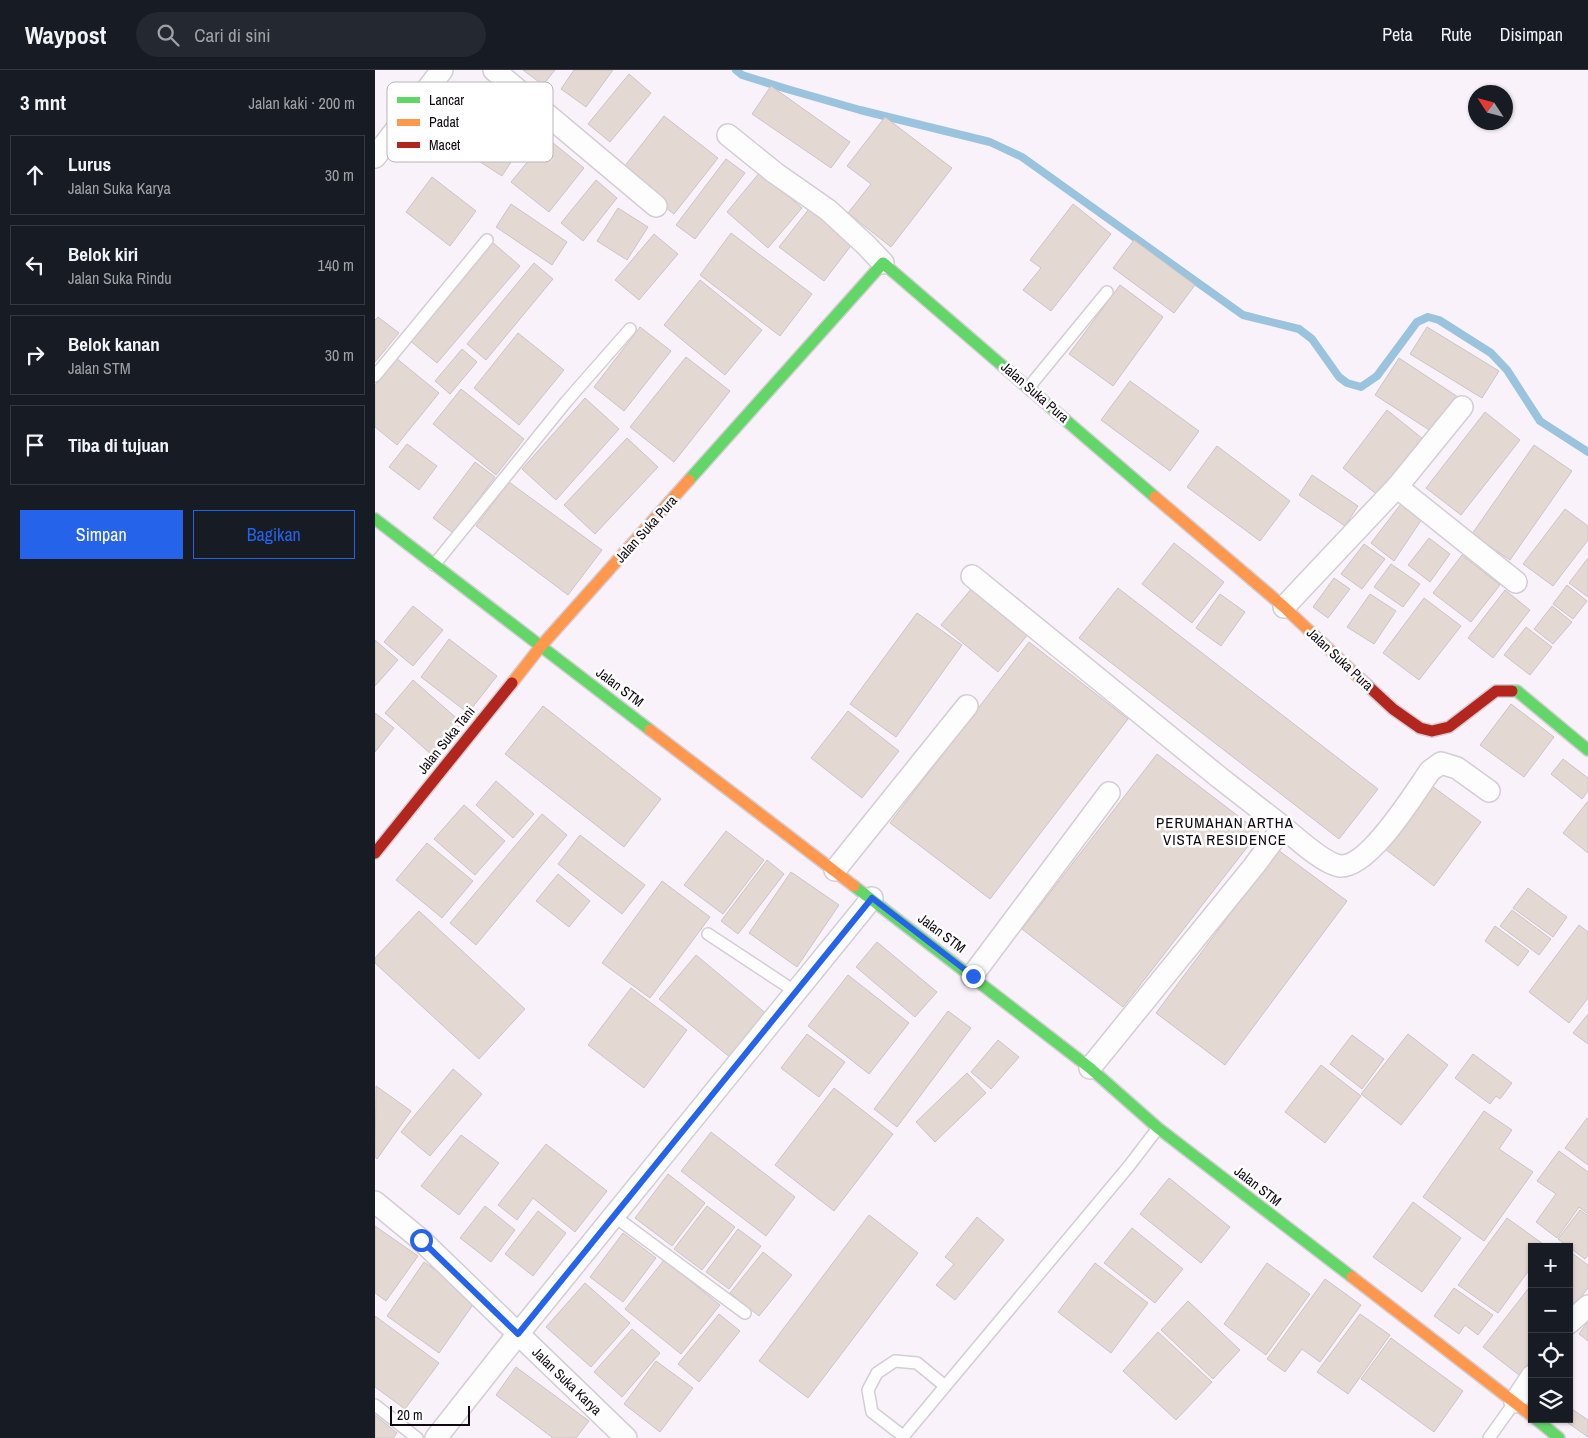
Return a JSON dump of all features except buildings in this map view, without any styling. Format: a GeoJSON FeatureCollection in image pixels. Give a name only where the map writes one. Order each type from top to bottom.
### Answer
{"type":"FeatureCollection","features":[{"type":"Feature","properties":{"kind":"street"},"geometry":{"type":"LineString","coordinates":[[433,82],[442,70]]}},
{"type":"Feature","properties":{"kind":"street"},"geometry":{"type":"LineString","coordinates":[[494,70],[508,82]]}},
{"type":"Feature","properties":{"kind":"street"},"geometry":{"type":"LineString","coordinates":[[553,120],[656,206]]}},
{"type":"Feature","properties":{"kind":"street"},"geometry":{"type":"LineString","coordinates":[[728,135],[775,173],[828,210],[866,245],[883,264]]}},
{"type":"Feature","properties":{"kind":"street"},"geometry":{"type":"LineString","coordinates":[[375,157],[387,141]]}},
{"type":"Feature","properties":{"kind":"street","name":"Jalan Suka Pura"},"geometry":{"type":"LineString","coordinates":[[541,646],[883,264],[1284,607],[1393,709],[1420,728],[1432,731],[1449,727],[1496,691],[1517,692],[1588,750]]}},
{"type":"Feature","properties":{"kind":"street"},"geometry":{"type":"LineString","coordinates":[[1284,607],[1397,486],[1462,407]]}},
{"type":"Feature","properties":{"kind":"street"},"geometry":{"type":"LineString","coordinates":[[1397,486],[1516,582]]}},
{"type":"Feature","properties":{"kind":"street","name":"Jalan STM"},"geometry":{"type":"LineString","coordinates":[[375,519],[973,976],[1090,1068],[1158,1128],[1528,1413]]}},
{"type":"Feature","properties":{"kind":"street"},"geometry":{"type":"LineString","coordinates":[[972,576],[1316,855],[1339,866],[1356,862],[1375,846],[1430,771],[1441,763],[1457,768],[1489,791]]}},
{"type":"Feature","properties":{"kind":"street","name":"Jalan Suka Tani"},"geometry":{"type":"LineString","coordinates":[[375,853],[541,646]]}},
{"type":"Feature","properties":{"kind":"street"},"geometry":{"type":"LineString","coordinates":[[835,870],[967,706]]}},
{"type":"Feature","properties":{"kind":"street"},"geometry":{"type":"LineString","coordinates":[[973,976],[1109,793]]}},
{"type":"Feature","properties":{"kind":"street"},"geometry":{"type":"LineString","coordinates":[[1090,1068],[1254,866],[1283,827]]}},
{"type":"Feature","properties":{"kind":"street"},"geometry":{"type":"LineString","coordinates":[[436,1438],[518,1334],[872,898]]}},
{"type":"Feature","properties":{"kind":"street","name":"Jalan Suka Karya"},"geometry":{"type":"LineString","coordinates":[[375,1202],[421,1240],[627,1438]]}},
{"type":"Feature","properties":{"kind":"street"},"geometry":{"type":"LineString","coordinates":[[1573,1319],[1588,1306]]}},
{"type":"Feature","properties":{"kind":"street"},"geometry":{"type":"LineString","coordinates":[[1515,1402],[1531,1378]]}},
{"type":"Feature","properties":{"kind":"street"},"geometry":{"type":"LineString","coordinates":[[1541,1423],[1559,1438]]}},
{"type":"Feature","properties":{"kind":"lane"},"geometry":{"type":"LineString","coordinates":[[375,376],[487,240]]}},
{"type":"Feature","properties":{"kind":"lane"},"geometry":{"type":"LineString","coordinates":[[1029,387],[1107,292]]}},
{"type":"Feature","properties":{"kind":"lane"},"geometry":{"type":"LineString","coordinates":[[434,565],[566,402],[630,329]]}},
{"type":"Feature","properties":{"kind":"lane"},"geometry":{"type":"LineString","coordinates":[[708,934],[796,992]]}},
{"type":"Feature","properties":{"kind":"lane"},"geometry":{"type":"LineString","coordinates":[[945,1386],[917,1363],[895,1361],[877,1373],[868,1390],[872,1412],[903,1437],[1129,1166],[1158,1128]]}},
{"type":"Feature","properties":{"kind":"lane"},"geometry":{"type":"LineString","coordinates":[[614,1216],[745,1313]]}},
{"type":"Feature","properties":{"kind":"lane"},"geometry":{"type":"LineString","coordinates":[[1489,1438],[1515,1402]]}},
{"type":"Feature","properties":{"kind":"lane"},"geometry":{"type":"LineString","coordinates":[[375,1405],[417,1438]]}},
{"type":"Feature","properties":{"kind":"waterway"},"geometry":{"type":"LineString","coordinates":[[736,70],[742,75],[860,110],[990,142],[1022,157],[1243,315],[1299,329],[1312,339],[1339,377],[1347,383],[1361,387],[1377,376],[1417,322],[1428,317],[1439,320],[1491,353],[1507,370],[1540,421],[1588,452]]}},
{"type":"Feature","properties":{"kind":"traffic: fast"},"geometry":{"type":"LineString","coordinates":[[689,480],[883,263],[1155,497]]}},
{"type":"Feature","properties":{"kind":"traffic: fast"},"geometry":{"type":"LineString","coordinates":[[375,519],[650,730]]}},
{"type":"Feature","properties":{"kind":"traffic: fast"},"geometry":{"type":"LineString","coordinates":[[1512,691],[1517,691],[1588,750]]}},
{"type":"Feature","properties":{"kind":"traffic: fast"},"geometry":{"type":"LineString","coordinates":[[854,886],[1090,1068],[1158,1128],[1352,1277]]}},
{"type":"Feature","properties":{"kind":"traffic: fast"},"geometry":{"type":"LineString","coordinates":[[1541,1423],[1559,1438]]}},
{"type":"Feature","properties":{"kind":"traffic: slow"},"geometry":{"type":"LineString","coordinates":[[512,683],[541,646],[689,480]]}},
{"type":"Feature","properties":{"kind":"traffic: slow"},"geometry":{"type":"LineString","coordinates":[[1155,497],[1284,607],[1367,685]]}},
{"type":"Feature","properties":{"kind":"traffic: slow"},"geometry":{"type":"LineString","coordinates":[[650,730],[854,886]]}},
{"type":"Feature","properties":{"kind":"traffic: slow"},"geometry":{"type":"LineString","coordinates":[[1352,1277],[1528,1413]]}},
{"type":"Feature","properties":{"kind":"traffic: jam"},"geometry":{"type":"LineString","coordinates":[[375,853],[512,683]]}},
{"type":"Feature","properties":{"kind":"traffic: jam"},"geometry":{"type":"LineString","coordinates":[[1367,685],[1393,709],[1420,728],[1432,731],[1449,727],[1496,691],[1512,691]]}},
{"type":"Feature","properties":{"kind":"district","name":"PERUMAHAN ARTHA VISTA RESIDENCE"},"geometry":{"type":"Point","coordinates":[1225,832]}},
{"type":"Feature","properties":{"kind":"route"},"geometry":{"type":"LineString","coordinates":[[421,1240],[518,1334],[872,898],[973,976]]}}]}
